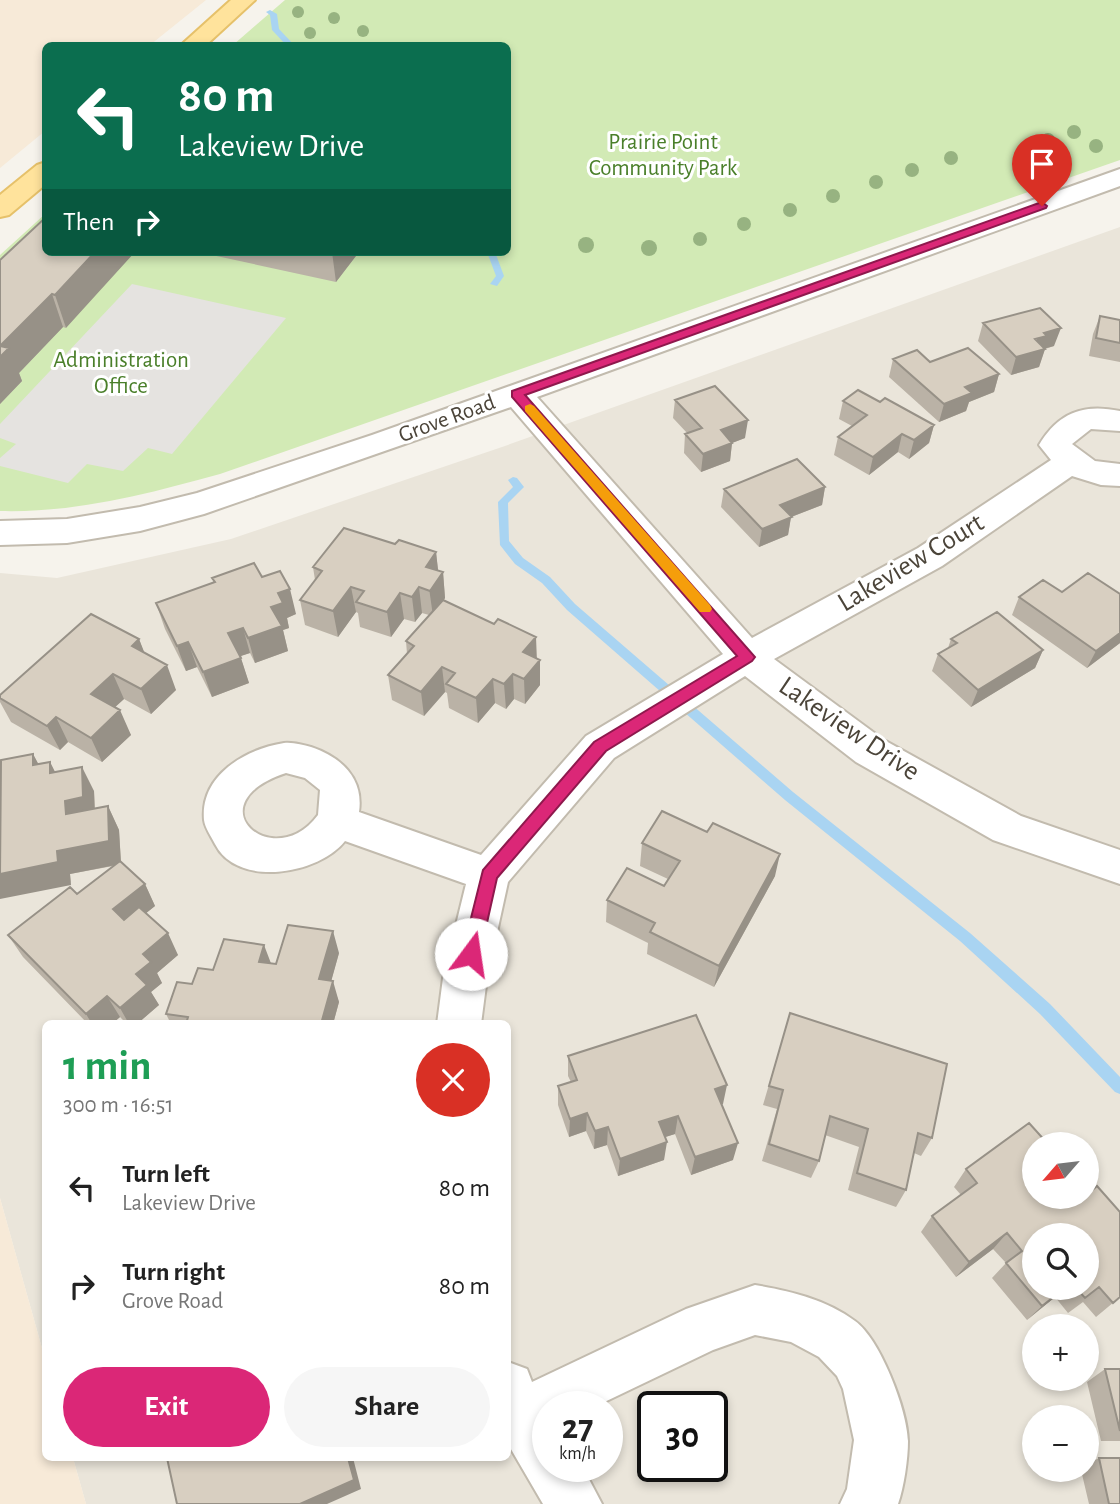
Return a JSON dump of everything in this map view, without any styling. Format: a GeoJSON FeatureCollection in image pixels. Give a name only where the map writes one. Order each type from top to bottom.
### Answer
{"type":"FeatureCollection","features":[{"type":"Feature","properties":{"kind":"main road"},"geometry":{"type":"LineString","coordinates":[[196,42],[244,0]]}},
{"type":"Feature","properties":{"kind":"main road"},"geometry":{"type":"LineString","coordinates":[[0,209],[42,173]]}},
{"type":"Feature","properties":{"kind":"street","name":"Grove Road"},"geometry":{"type":"LineString","coordinates":[[0,533],[67,531],[140,519],[204,503],[517,394],[1120,177]]}},
{"type":"Feature","properties":{"kind":"street","name":"Lakeview Drive"},"geometry":{"type":"LineString","coordinates":[[517,394],[747,657],[799,699],[881,757],[1007,828],[1120,867]]}},
{"type":"Feature","properties":{"kind":"street"},"geometry":{"type":"LineString","coordinates":[[1120,421],[1104,417],[1079,421],[1061,431],[1055,445],[1070,463],[1107,477],[1120,475]]}},
{"type":"Feature","properties":{"kind":"street","name":"Lakeview Court"},"geometry":{"type":"LineString","coordinates":[[489,875],[600,747],[747,657],[930,557],[1070,463]]}},
{"type":"Feature","properties":{"kind":"street"},"geometry":{"type":"LineString","coordinates":[[336,821],[489,875],[465,978],[460,1020]]}},
{"type":"Feature","properties":{"kind":"street"},"geometry":{"type":"LineString","coordinates":[[532,1433],[514,1402],[704,1326],[755,1310],[798,1318],[837,1339],[855,1357],[868,1386],[881,1440],[873,1497],[869,1504]]}},
{"type":"Feature","properties":{"kind":"street"},"geometry":{"type":"LineString","coordinates":[[561,1482],[575,1504]]}},
{"type":"Feature","properties":{"kind":"shaded area"},"geometry":{"type":"Polygon","coordinates":[[[0,0],[206,0],[154,42],[42,42],[42,133],[0,168],[0,0]]]}},
{"type":"Feature","properties":{"kind":"shaded area"},"geometry":{"type":"Polygon","coordinates":[[[1120,227],[1120,1504],[86,1504],[74,1461],[511,1461],[511,1020],[42,1020],[42,1348],[0,1198],[0,573],[57,578],[231,539],[502,447],[1120,227]]]}},
{"type":"Feature","properties":{"kind":"shaded area"},"geometry":{"type":"Polygon","coordinates":[[[132,284],[286,318],[172,454],[148,448],[123,471],[87,464],[68,483],[0,466],[0,458],[16,444],[0,438],[0,424],[132,284]]]}},
{"type":"Feature","properties":{"kind":"shaded area"},"geometry":{"type":"Polygon","coordinates":[[[0,1198],[42,1348],[42,1461],[74,1461],[86,1504],[0,1504],[0,1198]]]}},
{"type":"Feature","properties":{"kind":"green space","name":"Prairie Point Community Park"},"geometry":{"type":"Polygon","coordinates":[[[285,0],[1120,0],[1120,160],[220,474],[138,495],[84,505],[0,511],[0,255],[42,217],[42,256],[511,256],[511,42],[236,42],[285,0]]]}},
{"type":"Feature","properties":{"kind":"building"},"geometry":{"type":"Polygon","coordinates":[[[42,221],[42,256],[91,256],[55,295],[52,294],[0,346],[0,260],[42,221]]]}},
{"type":"Feature","properties":{"kind":"building"},"geometry":{"type":"Polygon","coordinates":[[[1040,308],[1061,328],[1035,339],[1045,349],[1016,357],[983,323],[1040,308]]]}},
{"type":"Feature","properties":{"kind":"building"},"geometry":{"type":"Polygon","coordinates":[[[1100,316],[1120,320],[1120,343],[1096,338],[1100,316]]]}},
{"type":"Feature","properties":{"kind":"building"},"geometry":{"type":"Polygon","coordinates":[[[0,346],[9,348],[0,357],[0,346]]]}},
{"type":"Feature","properties":{"kind":"building"},"geometry":{"type":"Polygon","coordinates":[[[968,348],[999,374],[965,387],[972,393],[944,404],[893,359],[917,350],[930,362],[968,348]]]}},
{"type":"Feature","properties":{"kind":"building"},"geometry":{"type":"Polygon","coordinates":[[[715,386],[748,420],[721,430],[732,443],[703,454],[685,434],[702,428],[675,400],[715,386]]]}},
{"type":"Feature","properties":{"kind":"building"},"geometry":{"type":"Polygon","coordinates":[[[858,390],[880,402],[885,398],[934,425],[914,440],[902,434],[873,457],[838,437],[867,415],[843,401],[858,390]]]}},
{"type":"Feature","properties":{"kind":"building"},"geometry":{"type":"Polygon","coordinates":[[[797,459],[825,487],[780,505],[792,517],[762,529],[724,489],[797,459]]]}},
{"type":"Feature","properties":{"kind":"building"},"geometry":{"type":"Polygon","coordinates":[[[344,528],[395,544],[399,540],[436,552],[426,567],[443,572],[430,591],[419,587],[412,597],[400,593],[387,612],[356,602],[364,591],[351,587],[333,611],[300,600],[322,571],[313,567],[344,528]]]}},
{"type":"Feature","properties":{"kind":"building"},"geometry":{"type":"Polygon","coordinates":[[[254,563],[262,577],[280,571],[290,589],[278,593],[283,603],[271,607],[282,626],[248,638],[243,628],[228,633],[241,658],[203,672],[188,642],[177,646],[156,603],[215,582],[212,578],[254,563]]]}},
{"type":"Feature","properties":{"kind":"building"},"geometry":{"type":"Polygon","coordinates":[[[1088,573],[1120,594],[1120,633],[1096,651],[1019,597],[1043,580],[1062,592],[1088,573]]]}},
{"type":"Feature","properties":{"kind":"building"},"geometry":{"type":"Polygon","coordinates":[[[443,600],[494,624],[498,619],[536,637],[523,652],[540,660],[524,679],[513,674],[504,684],[493,679],[476,698],[446,684],[455,673],[442,667],[421,692],[388,675],[414,646],[406,641],[443,600]]]}},
{"type":"Feature","properties":{"kind":"building"},"geometry":{"type":"Polygon","coordinates":[[[997,612],[1043,650],[978,690],[938,654],[957,643],[951,639],[997,612]]]}},
{"type":"Feature","properties":{"kind":"building"},"geometry":{"type":"Polygon","coordinates":[[[91,614],[139,639],[132,646],[167,665],[141,689],[113,674],[91,694],[120,710],[91,738],[56,717],[47,726],[0,698],[0,695],[91,614]]]}},
{"type":"Feature","properties":{"kind":"building"},"geometry":{"type":"Polygon","coordinates":[[[33,754],[33,765],[50,762],[50,773],[82,767],[83,797],[65,801],[66,814],[108,806],[109,841],[57,851],[58,862],[0,874],[1,760],[33,754]]]}},
{"type":"Feature","properties":{"kind":"building"},"geometry":{"type":"Polygon","coordinates":[[[662,811],[707,832],[713,823],[780,854],[719,966],[650,932],[655,923],[607,900],[627,868],[664,886],[680,861],[642,843],[662,811]]]}},
{"type":"Feature","properties":{"kind":"building"},"geometry":{"type":"Polygon","coordinates":[[[120,861],[145,884],[113,909],[124,920],[139,907],[168,933],[143,954],[151,962],[136,974],[147,985],[120,1008],[107,996],[86,1014],[8,935],[70,887],[77,894],[120,861]]]}},
{"type":"Feature","properties":{"kind":"building"},"geometry":{"type":"Polygon","coordinates":[[[288,925],[333,931],[319,979],[333,981],[322,1020],[187,1020],[188,1017],[166,1014],[177,982],[192,984],[198,968],[213,970],[224,939],[264,945],[259,962],[276,964],[288,925]]]}},
{"type":"Feature","properties":{"kind":"building"},"geometry":{"type":"Polygon","coordinates":[[[790,1013],[947,1064],[932,1138],[918,1133],[906,1190],[857,1173],[868,1129],[830,1116],[819,1161],[769,1144],[783,1090],[769,1086],[790,1013]]]}},
{"type":"Feature","properties":{"kind":"building"},"geometry":{"type":"Polygon","coordinates":[[[696,1015],[727,1085],[715,1089],[738,1143],[695,1157],[678,1116],[659,1122],[667,1142],[620,1159],[608,1127],[595,1131],[587,1113],[570,1119],[558,1086],[577,1080],[568,1056],[696,1015]]]}},
{"type":"Feature","properties":{"kind":"building"},"geometry":{"type":"Polygon","coordinates":[[[1029,1123],[1037,1132],[1022,1132],[1022,1209],[1099,1209],[1099,1188],[1120,1212],[1120,1297],[1113,1303],[1099,1287],[1099,1223],[1022,1223],[1022,1251],[1007,1233],[969,1262],[932,1216],[977,1183],[966,1169],[1029,1123]]]}},
{"type":"Feature","properties":{"kind":"building"},"geometry":{"type":"Polygon","coordinates":[[[1022,1251],[1022,1282],[1006,1263],[1022,1251]]]}},
{"type":"Feature","properties":{"kind":"building"},"geometry":{"type":"Polygon","coordinates":[[[1037,1300],[1050,1300],[1042,1306],[1037,1300]]]}},
{"type":"Feature","properties":{"kind":"building"},"geometry":{"type":"Polygon","coordinates":[[[1105,1369],[1120,1369],[1120,1431],[1105,1369]]]}},
{"type":"Feature","properties":{"kind":"building"},"geometry":{"type":"Polygon","coordinates":[[[1099,1458],[1120,1458],[1120,1504],[1109,1504],[1099,1458]]]}},
{"type":"Feature","properties":{"kind":"building"},"geometry":{"type":"Polygon","coordinates":[[[168,1461],[349,1461],[354,1480],[300,1504],[177,1504],[168,1461]]]}},
{"type":"Feature","properties":{"kind":"waterway"},"geometry":{"type":"LineString","coordinates":[[270,12],[273,14],[276,30],[288,42]]}},
{"type":"Feature","properties":{"kind":"waterway"},"geometry":{"type":"LineString","coordinates":[[492,256],[500,276],[494,284]]}},
{"type":"Feature","properties":{"kind":"waterway"},"geometry":{"type":"LineString","coordinates":[[513,480],[519,487],[503,502],[504,542],[519,561],[546,580],[571,607],[789,796],[965,937],[1045,1009],[1120,1087]]}},
{"type":"Feature","properties":{"kind":"slow traffic"},"geometry":{"type":"LineString","coordinates":[[530,408],[705,609]]}},
{"type":"Feature","properties":{"kind":"route"},"geometry":{"type":"LineString","coordinates":[[471,954],[489,875],[600,747],[747,657],[517,394],[1042,206]]}},
{"type":"Feature","properties":{"kind":"park label","name":"Administration Office"},"geometry":{"type":"Point","coordinates":[121,373]}}]}
